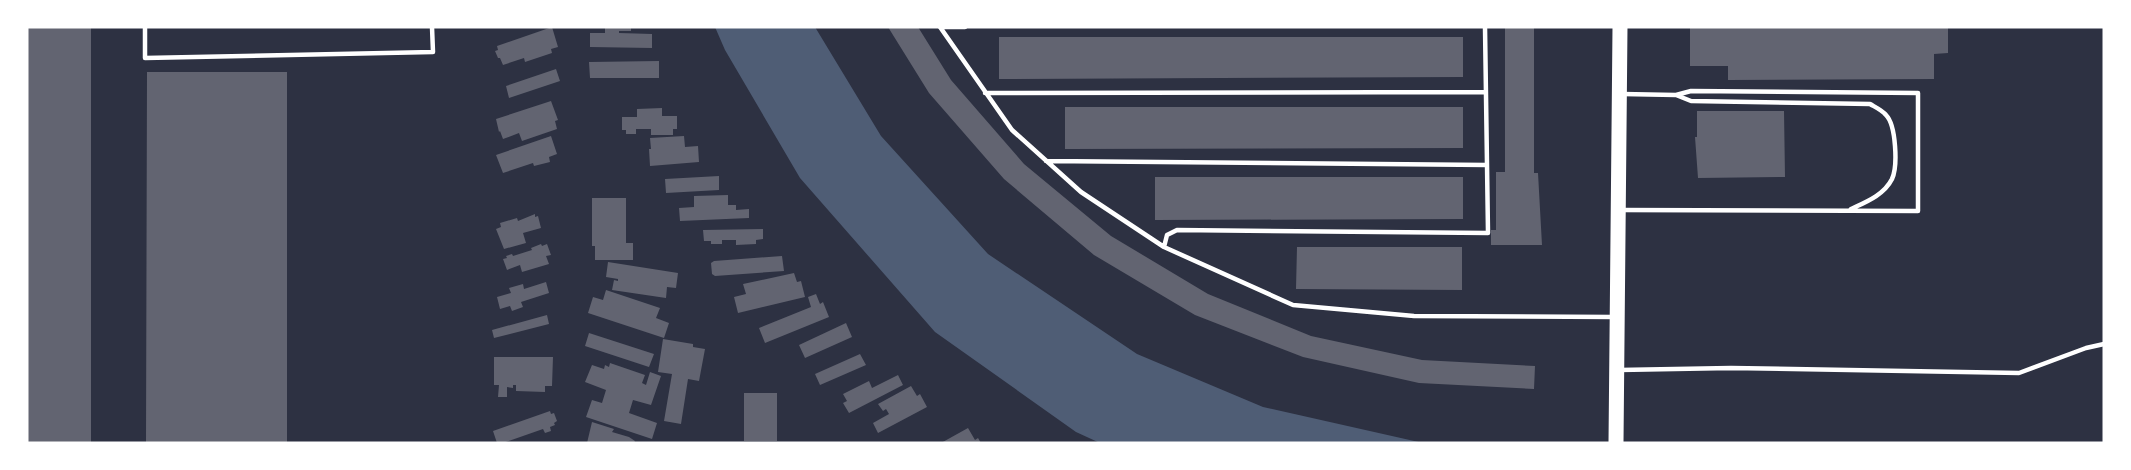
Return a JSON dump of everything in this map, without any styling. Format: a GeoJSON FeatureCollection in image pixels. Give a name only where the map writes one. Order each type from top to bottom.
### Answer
{"type":"FeatureCollection","features":[{"type":"Feature","properties":{"kind":"main road"},"geometry":{"type":"LineString","coordinates":[[1616,443],[1620,27]]}},
{"type":"Feature","properties":{"kind":"lane"},"geometry":{"type":"LineString","coordinates":[[146,27],[146,58],[433,52],[432,27]]}},
{"type":"Feature","properties":{"kind":"lane"},"geometry":{"type":"LineString","coordinates":[[940,27],[965,27]]}},
{"type":"Feature","properties":{"kind":"lane"},"geometry":{"type":"LineString","coordinates":[[940,27],[1012,130],[1081,192],[1164,247],[1293,305],[1414,316],[1616,317]]}},
{"type":"Feature","properties":{"kind":"lane"},"geometry":{"type":"LineString","coordinates":[[1164,247],[1167,235],[1177,230],[1488,233],[1485,27]]}},
{"type":"Feature","properties":{"kind":"lane"},"geometry":{"type":"LineString","coordinates":[[1617,210],[1918,211],[1918,93],[1691,91],[1676,95],[1619,94]]}},
{"type":"Feature","properties":{"kind":"lane"},"geometry":{"type":"LineString","coordinates":[[985,93],[1486,92]]}},
{"type":"Feature","properties":{"kind":"lane"},"geometry":{"type":"LineString","coordinates":[[1676,95],[1691,101],[1870,104],[1878,109],[1886,115],[1894,127],[1895,150],[1892,178],[1875,198],[1848,210]]}},
{"type":"Feature","properties":{"kind":"lane"},"geometry":{"type":"LineString","coordinates":[[1046,161],[1487,165]]}},
{"type":"Feature","properties":{"kind":"lane"},"geometry":{"type":"LineString","coordinates":[[1616,370],[1731,369],[2019,373],[2086,348],[2104,344]]}},
{"type":"Feature","properties":{"kind":"water"},"geometry":{"type":"Polygon","coordinates":[[[715,27],[815,27],[881,136],[988,254],[1137,354],[1263,407],[1423,443],[1100,443],[1076,432],[935,332],[800,178],[725,50],[715,27]]]}},
{"type":"Feature","properties":{"kind":"building"},"geometry":{"type":"Polygon","coordinates":[[[27,27],[91,27],[91,443],[27,443],[27,27]]]}},
{"type":"Feature","properties":{"kind":"building"},"geometry":{"type":"Polygon","coordinates":[[[552,27],[558,47],[551,49],[552,53],[525,62],[524,58],[503,65],[498,58],[495,51],[498,50],[497,46],[552,27]]]}},
{"type":"Feature","properties":{"kind":"building"},"geometry":{"type":"Polygon","coordinates":[[[605,27],[631,27],[631,31],[619,31],[619,33],[652,34],[652,48],[590,47],[590,33],[605,33],[605,27]]]}},
{"type":"Feature","properties":{"kind":"building"},"geometry":{"type":"Polygon","coordinates":[[[888,27],[918,27],[951,80],[1024,164],[1111,236],[1208,294],[1311,336],[1422,360],[1535,366],[1534,389],[1419,383],[1303,357],[1195,315],[1094,255],[1004,179],[929,93],[888,27]]]}},
{"type":"Feature","properties":{"kind":"building"},"geometry":{"type":"Polygon","coordinates":[[[1505,27],[1534,27],[1534,173],[1538,173],[1542,245],[1491,245],[1491,230],[1496,230],[1496,172],[1505,172],[1505,27]]]}},
{"type":"Feature","properties":{"kind":"building"},"geometry":{"type":"Polygon","coordinates":[[[1690,27],[1948,27],[1948,53],[1934,54],[1934,79],[1728,80],[1728,66],[1690,66],[1690,27]]]}},
{"type":"Feature","properties":{"kind":"building"},"geometry":{"type":"Polygon","coordinates":[[[999,37],[1463,37],[1463,77],[999,79],[999,37]]]}},
{"type":"Feature","properties":{"kind":"building"},"geometry":{"type":"Polygon","coordinates":[[[659,61],[659,78],[590,78],[589,62],[659,61]]]}},
{"type":"Feature","properties":{"kind":"building"},"geometry":{"type":"Polygon","coordinates":[[[556,69],[560,81],[509,98],[506,86],[556,69]]]}},
{"type":"Feature","properties":{"kind":"building"},"geometry":{"type":"Polygon","coordinates":[[[147,72],[287,72],[287,443],[146,443],[147,72]]]}},
{"type":"Feature","properties":{"kind":"building"},"geometry":{"type":"Polygon","coordinates":[[[551,101],[558,120],[555,121],[557,129],[522,141],[519,133],[503,139],[496,119],[551,101]]]}},
{"type":"Feature","properties":{"kind":"building"},"geometry":{"type":"Polygon","coordinates":[[[1065,107],[1463,107],[1463,148],[1065,149],[1065,107]]]}},
{"type":"Feature","properties":{"kind":"building"},"geometry":{"type":"Polygon","coordinates":[[[662,108],[662,116],[677,116],[677,129],[673,129],[673,135],[651,135],[651,129],[636,129],[636,134],[626,134],[626,130],[622,130],[622,117],[637,117],[637,109],[662,108]]]}},
{"type":"Feature","properties":{"kind":"building"},"geometry":{"type":"Polygon","coordinates":[[[1697,111],[1784,111],[1785,177],[1698,178],[1695,137],[1697,137],[1697,111]]]}},
{"type":"Feature","properties":{"kind":"building"},"geometry":{"type":"Polygon","coordinates":[[[551,136],[557,154],[549,157],[550,162],[534,166],[533,163],[503,173],[496,155],[551,136]]]}},
{"type":"Feature","properties":{"kind":"building"},"geometry":{"type":"Polygon","coordinates":[[[684,136],[685,147],[698,146],[699,162],[650,166],[650,138],[684,136]]]}},
{"type":"Feature","properties":{"kind":"building"},"geometry":{"type":"Polygon","coordinates":[[[719,176],[719,190],[666,193],[665,179],[719,176]]]}},
{"type":"Feature","properties":{"kind":"building"},"geometry":{"type":"Polygon","coordinates":[[[1155,177],[1463,177],[1463,219],[1155,220],[1155,177]]]}},
{"type":"Feature","properties":{"kind":"building"},"geometry":{"type":"Polygon","coordinates":[[[728,195],[728,205],[736,205],[736,210],[749,209],[749,218],[680,221],[679,208],[694,207],[694,196],[728,195]]]}},
{"type":"Feature","properties":{"kind":"building"},"geometry":{"type":"Polygon","coordinates":[[[592,198],[626,198],[626,243],[633,243],[633,260],[595,260],[595,246],[592,246],[592,198]]]}},
{"type":"Feature","properties":{"kind":"building"},"geometry":{"type":"Polygon","coordinates":[[[535,214],[535,217],[538,216],[541,228],[523,233],[526,243],[504,249],[496,229],[501,227],[500,223],[517,218],[518,221],[535,214]]]}},
{"type":"Feature","properties":{"kind":"building"},"geometry":{"type":"Polygon","coordinates":[[[763,229],[763,239],[756,240],[756,244],[736,245],[736,240],[722,240],[722,244],[711,244],[711,241],[704,241],[703,230],[763,229]]]}},
{"type":"Feature","properties":{"kind":"building"},"geometry":{"type":"Polygon","coordinates":[[[541,244],[542,246],[547,244],[551,255],[546,256],[549,264],[522,272],[520,265],[507,270],[503,259],[507,258],[506,256],[532,250],[531,248],[541,244]]]}},
{"type":"Feature","properties":{"kind":"building"},"geometry":{"type":"Polygon","coordinates":[[[1297,247],[1462,247],[1462,290],[1296,289],[1297,247]]]}},
{"type":"Feature","properties":{"kind":"building"},"geometry":{"type":"Polygon","coordinates":[[[782,256],[784,271],[715,276],[712,274],[711,263],[714,261],[782,256]]]}},
{"type":"Feature","properties":{"kind":"building"},"geometry":{"type":"Polygon","coordinates":[[[608,262],[678,273],[676,288],[667,287],[666,298],[612,290],[614,280],[618,281],[618,279],[606,277],[608,262]]]}},
{"type":"Feature","properties":{"kind":"building"},"geometry":{"type":"Polygon","coordinates":[[[794,273],[797,282],[801,281],[805,297],[738,313],[734,297],[746,294],[743,284],[794,273]]]}},
{"type":"Feature","properties":{"kind":"building"},"geometry":{"type":"Polygon","coordinates":[[[546,282],[549,293],[521,302],[523,307],[512,311],[510,306],[500,309],[497,297],[511,293],[509,288],[523,284],[524,289],[546,282]]]}},
{"type":"Feature","properties":{"kind":"building"},"geometry":{"type":"Polygon","coordinates":[[[606,290],[660,308],[656,318],[669,323],[664,338],[588,313],[593,297],[603,300],[606,290]]]}},
{"type":"Feature","properties":{"kind":"building"},"geometry":{"type":"Polygon","coordinates":[[[816,294],[820,304],[823,302],[829,317],[765,343],[759,328],[811,307],[808,297],[816,294]]]}},
{"type":"Feature","properties":{"kind":"building"},"geometry":{"type":"Polygon","coordinates":[[[547,315],[549,324],[494,338],[492,330],[547,315]]]}},
{"type":"Feature","properties":{"kind":"building"},"geometry":{"type":"Polygon","coordinates":[[[846,323],[852,337],[805,358],[799,345],[846,323]]]}},
{"type":"Feature","properties":{"kind":"building"},"geometry":{"type":"Polygon","coordinates":[[[589,333],[654,354],[649,367],[585,346],[589,333]]]}},
{"type":"Feature","properties":{"kind":"building"},"geometry":{"type":"Polygon","coordinates":[[[663,339],[693,344],[693,347],[705,349],[699,381],[688,379],[681,424],[664,421],[672,374],[658,372],[663,339]]]}},
{"type":"Feature","properties":{"kind":"building"},"geometry":{"type":"Polygon","coordinates":[[[860,354],[866,365],[820,385],[815,374],[860,354]]]}},
{"type":"Feature","properties":{"kind":"building"},"geometry":{"type":"Polygon","coordinates":[[[494,357],[553,357],[552,386],[545,386],[545,392],[516,391],[516,385],[513,385],[513,388],[507,387],[507,397],[498,397],[499,385],[494,385],[494,357]]]}},
{"type":"Feature","properties":{"kind":"building"},"geometry":{"type":"Polygon","coordinates":[[[610,363],[645,375],[642,383],[646,385],[650,372],[661,376],[651,405],[633,400],[629,413],[657,423],[652,439],[586,417],[592,400],[602,403],[606,390],[585,382],[592,365],[604,369],[605,365],[609,367],[610,363]]]}},
{"type":"Feature","properties":{"kind":"building"},"geometry":{"type":"Polygon","coordinates":[[[898,375],[903,385],[849,413],[843,403],[847,401],[843,394],[869,381],[872,388],[898,375]]]}},
{"type":"Feature","properties":{"kind":"building"},"geometry":{"type":"Polygon","coordinates":[[[911,386],[917,396],[920,394],[927,407],[878,433],[873,423],[889,414],[886,409],[883,411],[878,404],[911,386]]]}},
{"type":"Feature","properties":{"kind":"building"},"geometry":{"type":"Polygon","coordinates":[[[744,393],[777,393],[777,441],[744,441],[744,393]]]}},
{"type":"Feature","properties":{"kind":"building"},"geometry":{"type":"Polygon","coordinates":[[[550,411],[551,414],[554,413],[557,421],[550,427],[551,431],[545,433],[543,429],[497,443],[493,431],[550,411]]]}},
{"type":"Feature","properties":{"kind":"building"},"geometry":{"type":"Polygon","coordinates":[[[592,422],[614,429],[612,432],[635,441],[634,443],[587,443],[592,422]]]}},
{"type":"Feature","properties":{"kind":"building"},"geometry":{"type":"Polygon","coordinates":[[[968,428],[975,440],[978,438],[981,443],[941,443],[968,428]]]}}]}
